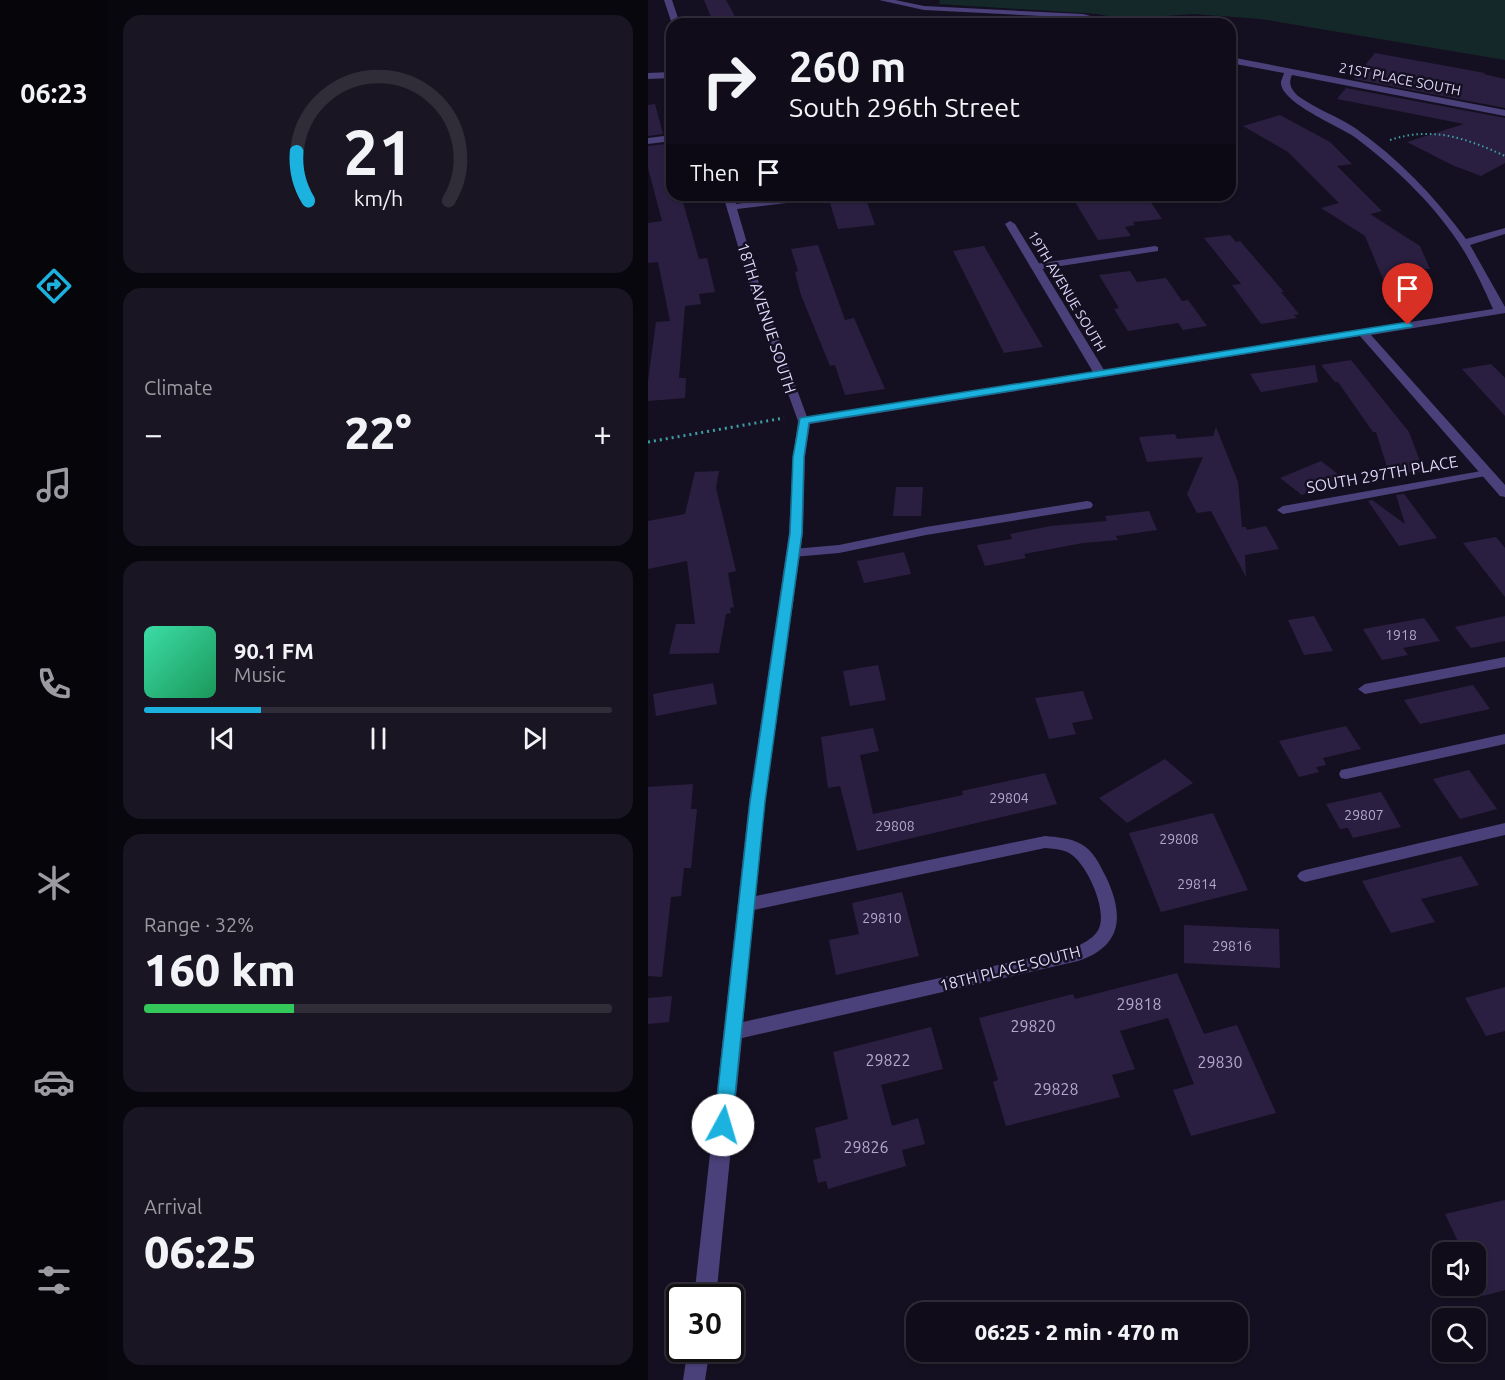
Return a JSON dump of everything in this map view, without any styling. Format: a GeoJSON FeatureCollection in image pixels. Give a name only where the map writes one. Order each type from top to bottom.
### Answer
{"type":"FeatureCollection","features":[{"type":"Feature","properties":{"kind":"street"},"geometry":{"type":"LineString","coordinates":[[668,0],[674,18]]}},
{"type":"Feature","properties":{"kind":"street"},"geometry":{"type":"LineString","coordinates":[[883,0],[924,8],[1091,18]]}},
{"type":"Feature","properties":{"kind":"street","name":"21ST PLACE SOUTH"},"geometry":{"type":"LineString","coordinates":[[1236,61],[1505,113]]}},
{"type":"Feature","properties":{"kind":"street"},"geometry":{"type":"LineString","coordinates":[[802,418],[1502,310],[1465,243],[1423,194],[1374,148],[1343,124],[1303,104],[1288,92],[1284,85],[1284,78],[1289,72]]}},
{"type":"Feature","properties":{"kind":"street"},"geometry":{"type":"LineString","coordinates":[[648,76],[666,75]]}},
{"type":"Feature","properties":{"kind":"street","name":"18TH AVENUE SOUTH"},"geometry":{"type":"LineString","coordinates":[[706,1284],[757,802],[793,553],[802,418],[757,294],[730,201]]}},
{"type":"Feature","properties":{"kind":"street","name":"19TH AVENUE SOUTH"},"geometry":{"type":"LineString","coordinates":[[1010,224],[1099,372]]}},
{"type":"Feature","properties":{"kind":"street"},"geometry":{"type":"LineString","coordinates":[[1465,243],[1505,231]]}},
{"type":"Feature","properties":{"kind":"street"},"geometry":{"type":"LineString","coordinates":[[1363,333],[1505,493]]}},
{"type":"Feature","properties":{"kind":"street"},"geometry":{"type":"LineString","coordinates":[[1365,689],[1505,662]]}},
{"type":"Feature","properties":{"kind":"street","name":"18TH PLACE SOUTH"},"geometry":{"type":"LineString","coordinates":[[733,1032],[1078,954],[1097,944],[1108,930],[1111,914],[1087,858],[1076,849],[1058,843],[1045,842],[747,905]]}},
{"type":"Feature","properties":{"kind":"street"},"geometry":{"type":"LineString","coordinates":[[694,1380],[697,1362]]}},
{"type":"Feature","properties":{"kind":"lane"},"geometry":{"type":"LineString","coordinates":[[648,141],[666,139]]}},
{"type":"Feature","properties":{"kind":"lane"},"geometry":{"type":"LineString","coordinates":[[1035,267],[1155,249]]}},
{"type":"Feature","properties":{"kind":"lane","name":"SOUTH 297TH PLACE"},"geometry":{"type":"LineString","coordinates":[[1283,510],[1487,473]]}},
{"type":"Feature","properties":{"kind":"lane"},"geometry":{"type":"LineString","coordinates":[[793,553],[839,549],[926,531],[1087,505]]}},
{"type":"Feature","properties":{"kind":"lane"},"geometry":{"type":"LineString","coordinates":[[1346,774],[1505,739]]}},
{"type":"Feature","properties":{"kind":"lane"},"geometry":{"type":"LineString","coordinates":[[1305,876],[1505,829]]}},
{"type":"Feature","properties":{"kind":"path"},"geometry":{"type":"LineString","coordinates":[[1388,141],[1416,132],[1438,131],[1457,135],[1505,156]]}},
{"type":"Feature","properties":{"kind":"path"},"geometry":{"type":"LineString","coordinates":[[648,442],[802,418]]}},
{"type":"Feature","properties":{"kind":"green space"},"geometry":{"type":"Polygon","coordinates":[[[940,0],[1505,0],[1505,60],[1261,19],[1194,14],[1116,18],[1098,14],[939,4],[940,0]]]}},
{"type":"Feature","properties":{"kind":"building"},"geometry":{"type":"Polygon","coordinates":[[[704,0],[726,0],[736,18],[712,18],[704,0]]]}},
{"type":"Feature","properties":{"kind":"building"},"geometry":{"type":"Polygon","coordinates":[[[1375,53],[1485,73],[1505,79],[1505,108],[1354,79],[1375,53]]]}},
{"type":"Feature","properties":{"kind":"building"},"geometry":{"type":"Polygon","coordinates":[[[1346,88],[1505,118],[1505,163],[1481,176],[1452,165],[1407,142],[1464,124],[1337,99],[1346,88]]]}},
{"type":"Feature","properties":{"kind":"building"},"geometry":{"type":"Polygon","coordinates":[[[655,104],[663,134],[648,136],[648,105],[655,104]]]}},
{"type":"Feature","properties":{"kind":"building"},"geometry":{"type":"Polygon","coordinates":[[[1280,115],[1330,142],[1352,164],[1337,166],[1382,211],[1370,214],[1420,246],[1430,269],[1415,269],[1422,283],[1385,284],[1365,236],[1321,208],[1339,203],[1288,152],[1243,126],[1280,115]]]}},
{"type":"Feature","properties":{"kind":"building"},"geometry":{"type":"Polygon","coordinates":[[[665,144],[666,201],[683,201],[699,259],[707,258],[715,292],[699,294],[701,304],[685,306],[679,378],[686,378],[685,398],[648,401],[648,381],[656,322],[670,321],[658,262],[648,263],[648,223],[662,221],[648,168],[648,146],[665,144]]]}},
{"type":"Feature","properties":{"kind":"building"},"geometry":{"type":"Polygon","coordinates":[[[867,201],[875,225],[838,229],[830,203],[867,201]]]}},
{"type":"Feature","properties":{"kind":"building"},"geometry":{"type":"Polygon","coordinates":[[[1075,201],[1150,201],[1162,219],[1133,222],[1135,225],[1125,227],[1131,236],[1098,240],[1075,201]]]}},
{"type":"Feature","properties":{"kind":"building"},"geometry":{"type":"Polygon","coordinates":[[[1230,235],[1236,242],[1240,241],[1284,292],[1281,292],[1299,314],[1294,315],[1297,318],[1261,324],[1232,285],[1241,284],[1204,238],[1230,235]]]}},
{"type":"Feature","properties":{"kind":"building"},"geometry":{"type":"Polygon","coordinates":[[[818,245],[845,320],[854,318],[885,389],[845,395],[835,365],[830,366],[801,295],[795,272],[798,271],[791,249],[818,245]]]}},
{"type":"Feature","properties":{"kind":"building"},"geometry":{"type":"Polygon","coordinates":[[[984,246],[1043,347],[1004,353],[953,251],[984,246]]]}},
{"type":"Feature","properties":{"kind":"building"},"geometry":{"type":"Polygon","coordinates":[[[1130,271],[1137,282],[1166,278],[1182,301],[1188,300],[1207,326],[1183,330],[1178,323],[1128,331],[1114,309],[1119,308],[1099,275],[1130,271]]]}},
{"type":"Feature","properties":{"kind":"building"},"geometry":{"type":"Polygon","coordinates":[[[1351,360],[1409,432],[1424,472],[1389,473],[1376,432],[1373,432],[1338,382],[1335,382],[1321,365],[1351,360]]]}},
{"type":"Feature","properties":{"kind":"building"},"geometry":{"type":"Polygon","coordinates":[[[1491,364],[1505,378],[1505,416],[1462,369],[1491,364]]]}},
{"type":"Feature","properties":{"kind":"building"},"geometry":{"type":"Polygon","coordinates":[[[1315,365],[1318,382],[1261,392],[1250,374],[1315,365]]]}},
{"type":"Feature","properties":{"kind":"building"},"geometry":{"type":"Polygon","coordinates":[[[1216,427],[1238,482],[1242,527],[1246,527],[1247,530],[1266,526],[1279,549],[1245,555],[1246,577],[1211,511],[1197,513],[1187,494],[1203,457],[1147,462],[1139,437],[1175,434],[1177,439],[1213,436],[1216,427]]]}},
{"type":"Feature","properties":{"kind":"building"},"geometry":{"type":"Polygon","coordinates":[[[1321,461],[1343,478],[1302,495],[1280,478],[1321,461]]]}},
{"type":"Feature","properties":{"kind":"building"},"geometry":{"type":"Polygon","coordinates":[[[719,471],[716,488],[736,571],[728,573],[734,607],[730,608],[731,613],[726,614],[719,653],[669,654],[676,624],[695,624],[687,561],[648,569],[648,521],[685,514],[695,472],[719,471]]]}},
{"type":"Feature","properties":{"kind":"building"},"geometry":{"type":"Polygon","coordinates":[[[896,487],[923,487],[921,516],[893,516],[896,487]]]}},
{"type":"Feature","properties":{"kind":"building"},"geometry":{"type":"Polygon","coordinates":[[[1404,494],[1437,538],[1399,546],[1368,501],[1372,500],[1405,524],[1396,495],[1404,494]]]}},
{"type":"Feature","properties":{"kind":"building"},"geometry":{"type":"Polygon","coordinates":[[[1149,511],[1157,530],[1116,536],[1118,540],[1083,543],[1024,554],[1026,558],[985,566],[977,545],[1012,539],[1010,534],[1051,526],[1107,521],[1105,516],[1149,511]]]}},
{"type":"Feature","properties":{"kind":"building"},"geometry":{"type":"Polygon","coordinates":[[[1496,537],[1505,548],[1505,597],[1463,543],[1496,537]]]}},
{"type":"Feature","properties":{"kind":"building"},"geometry":{"type":"Polygon","coordinates":[[[904,552],[911,574],[864,583],[857,561],[904,552]]]}},
{"type":"Feature","properties":{"kind":"building"},"geometry":{"type":"Polygon","coordinates":[[[1314,616],[1333,651],[1304,655],[1288,620],[1314,616]]]}},
{"type":"Feature","properties":{"kind":"building"},"geometry":{"type":"Polygon","coordinates":[[[1505,616],[1505,641],[1471,648],[1455,627],[1505,616]]]}},
{"type":"Feature","properties":{"kind":"building"},"geometry":{"type":"Polygon","coordinates":[[[1424,618],[1440,641],[1403,648],[1408,655],[1382,660],[1363,629],[1424,618]]]}},
{"type":"Feature","properties":{"kind":"building"},"geometry":{"type":"Polygon","coordinates":[[[878,665],[886,700],[850,706],[843,671],[878,665]]]}},
{"type":"Feature","properties":{"kind":"building"},"geometry":{"type":"Polygon","coordinates":[[[713,683],[717,704],[656,716],[653,694],[713,683]]]}},
{"type":"Feature","properties":{"kind":"building"},"geometry":{"type":"Polygon","coordinates":[[[1473,685],[1490,709],[1420,724],[1404,700],[1473,685]]]}},
{"type":"Feature","properties":{"kind":"building"},"geometry":{"type":"Polygon","coordinates":[[[1083,691],[1093,719],[1072,723],[1076,734],[1049,739],[1035,698],[1083,691]]]}},
{"type":"Feature","properties":{"kind":"building"},"geometry":{"type":"Polygon","coordinates":[[[1346,726],[1361,749],[1323,758],[1326,765],[1316,767],[1319,772],[1299,777],[1279,741],[1346,726]]]}},
{"type":"Feature","properties":{"kind":"building"},"geometry":{"type":"Polygon","coordinates":[[[873,728],[879,751],[860,755],[873,814],[963,795],[962,791],[1045,773],[1057,804],[857,851],[840,786],[828,788],[821,737],[873,728]]]}},
{"type":"Feature","properties":{"kind":"building"},"geometry":{"type":"Polygon","coordinates":[[[1165,759],[1193,783],[1127,823],[1099,798],[1165,759]]]}},
{"type":"Feature","properties":{"kind":"building"},"geometry":{"type":"Polygon","coordinates":[[[1469,770],[1497,809],[1460,819],[1433,779],[1469,770]]]}},
{"type":"Feature","properties":{"kind":"building"},"geometry":{"type":"Polygon","coordinates":[[[693,784],[691,809],[697,809],[691,868],[684,868],[681,896],[671,897],[662,977],[648,976],[648,787],[693,784]]]}},
{"type":"Feature","properties":{"kind":"building"},"geometry":{"type":"Polygon","coordinates":[[[1381,792],[1401,827],[1353,838],[1348,828],[1340,829],[1326,804],[1381,792]]]}},
{"type":"Feature","properties":{"kind":"building"},"geometry":{"type":"Polygon","coordinates":[[[1213,813],[1248,890],[1161,912],[1129,833],[1213,813]]]}},
{"type":"Feature","properties":{"kind":"building"},"geometry":{"type":"Polygon","coordinates":[[[1461,856],[1479,885],[1421,899],[1435,922],[1391,933],[1362,881],[1461,856]]]}},
{"type":"Feature","properties":{"kind":"building"},"geometry":{"type":"Polygon","coordinates":[[[902,892],[919,956],[836,975],[829,940],[859,934],[852,903],[902,892]]]}},
{"type":"Feature","properties":{"kind":"building"},"geometry":{"type":"Polygon","coordinates":[[[1184,925],[1279,929],[1280,968],[1184,963],[1184,925]]]}},
{"type":"Feature","properties":{"kind":"building"},"geometry":{"type":"Polygon","coordinates":[[[1177,973],[1204,1034],[1237,1025],[1276,1113],[1191,1136],[1173,1090],[1194,1084],[1168,1018],[1120,1031],[1135,1069],[1112,1075],[1120,1097],[1006,1126],[993,1082],[998,1080],[979,1018],[1073,994],[1075,999],[1177,973]]]}},
{"type":"Feature","properties":{"kind":"building"},"geometry":{"type":"Polygon","coordinates":[[[1505,987],[1505,1031],[1486,1036],[1465,998],[1505,987]]]}},
{"type":"Feature","properties":{"kind":"building"},"geometry":{"type":"Polygon","coordinates":[[[672,996],[669,1022],[648,1024],[648,998],[672,996]]]}},
{"type":"Feature","properties":{"kind":"building"},"geometry":{"type":"Polygon","coordinates":[[[931,1027],[943,1069],[881,1085],[892,1126],[918,1118],[925,1144],[902,1150],[906,1166],[828,1189],[826,1181],[818,1183],[813,1160],[821,1158],[815,1128],[848,1119],[833,1052],[931,1027]]]}},
{"type":"Feature","properties":{"kind":"building"},"geometry":{"type":"Polygon","coordinates":[[[1505,1200],[1505,1290],[1486,1295],[1486,1242],[1458,1242],[1445,1214],[1505,1200]]]}},
{"type":"Feature","properties":{"kind":"route"},"geometry":{"type":"LineString","coordinates":[[723,1125],[757,802],[796,533],[799,457],[804,420],[1408,325]]}}]}
